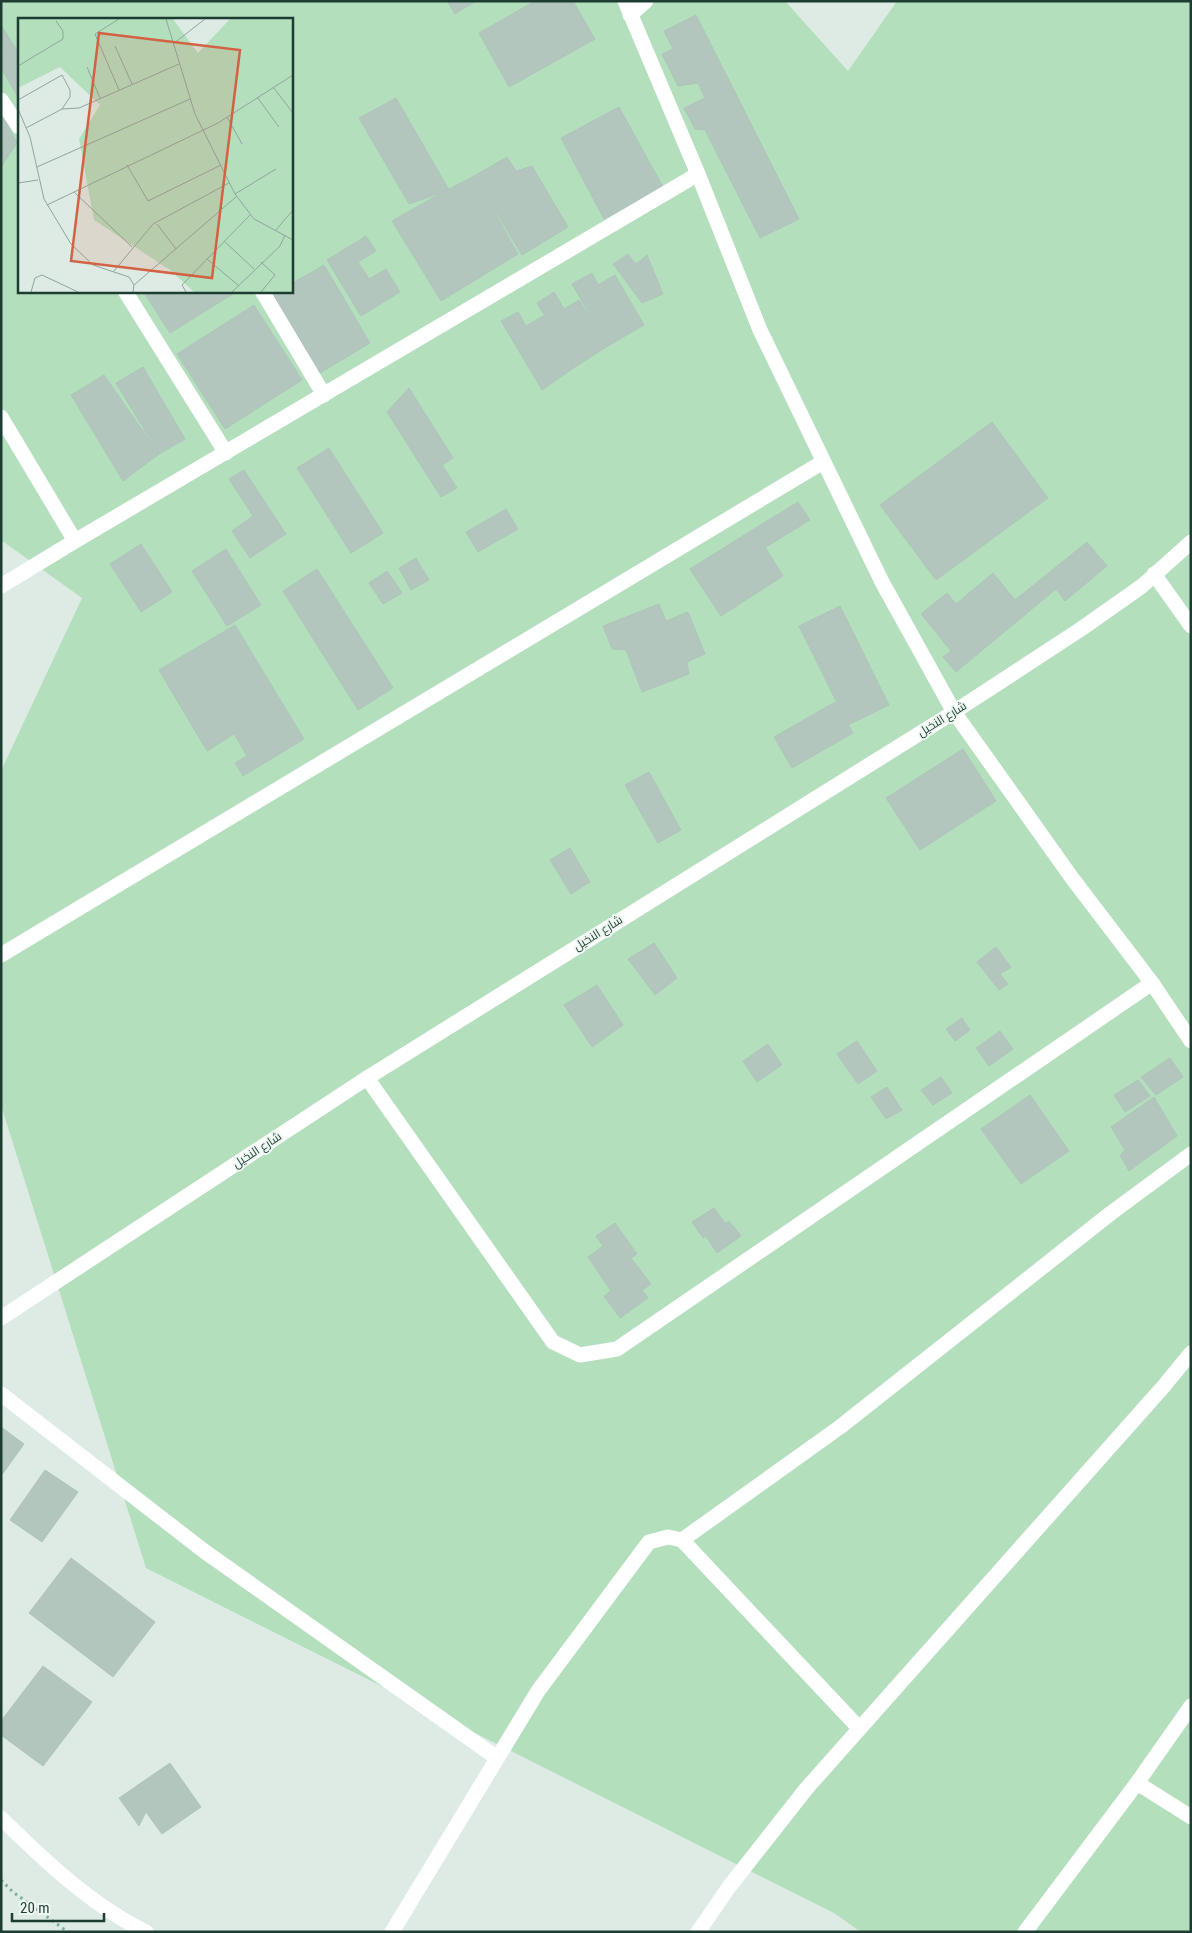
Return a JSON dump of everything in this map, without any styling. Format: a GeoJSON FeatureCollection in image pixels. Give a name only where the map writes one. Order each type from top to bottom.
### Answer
{"type":"FeatureCollection","features":[{"type":"Feature","properties":{"kind":"street"},"geometry":{"type":"LineString","coordinates":[[646,1],[628,8],[698,174],[760,330],[882,582],[954,712],[1072,878],[1152,983],[1191,1041]]}},
{"type":"Feature","properties":{"kind":"street"},"geometry":{"type":"LineString","coordinates":[[1,100],[18,126]]}},
{"type":"Feature","properties":{"kind":"street"},"geometry":{"type":"LineString","coordinates":[[1,586],[698,174]]}},
{"type":"Feature","properties":{"kind":"street"},"geometry":{"type":"LineString","coordinates":[[126,292],[226,453]]}},
{"type":"Feature","properties":{"kind":"street"},"geometry":{"type":"LineString","coordinates":[[263,292],[324,395]]}},
{"type":"Feature","properties":{"kind":"street"},"geometry":{"type":"LineString","coordinates":[[1,417],[75,541]]}},
{"type":"Feature","properties":{"kind":"street"},"geometry":{"type":"LineString","coordinates":[[1,955],[823,462]]}},
{"type":"Feature","properties":{"kind":"street","name":"شارع النخيل"},"geometry":{"type":"LineString","coordinates":[[1,1318],[367,1078],[954,712],[1081,629],[1154,574],[1191,542]]}},
{"type":"Feature","properties":{"kind":"street"},"geometry":{"type":"LineString","coordinates":[[1154,574],[1191,626]]}},
{"type":"Feature","properties":{"kind":"street"},"geometry":{"type":"LineString","coordinates":[[367,1078],[553,1342],[580,1355],[616,1349],[1152,983]]}},
{"type":"Feature","properties":{"kind":"street"},"geometry":{"type":"LineString","coordinates":[[682,1540],[840,1427],[1111,1213],[1191,1154]]}},
{"type":"Feature","properties":{"kind":"street"},"geometry":{"type":"LineString","coordinates":[[698,1932],[728,1887],[806,1789],[1163,1387],[1191,1353]]}},
{"type":"Feature","properties":{"kind":"street"},"geometry":{"type":"LineString","coordinates":[[1,1394],[204,1551],[497,1758]]}},
{"type":"Feature","properties":{"kind":"street"},"geometry":{"type":"LineString","coordinates":[[392,1932],[538,1691],[649,1542],[668,1538],[682,1540],[859,1728]]}},
{"type":"Feature","properties":{"kind":"street"},"geometry":{"type":"LineString","coordinates":[[1025,1932],[1137,1783],[1191,1706]]}},
{"type":"Feature","properties":{"kind":"street"},"geometry":{"type":"LineString","coordinates":[[1137,1783],[1191,1817]]}},
{"type":"Feature","properties":{"kind":"street"},"geometry":{"type":"LineString","coordinates":[[1,1818],[48,1864],[122,1920],[146,1932]]}},
{"type":"Feature","properties":{"kind":"path"},"geometry":{"type":"LineString","coordinates":[[1,1880],[13,1892],[68,1932]]}},
{"type":"Feature","properties":{"kind":"green space"},"geometry":{"type":"Polygon","coordinates":[[[1,1],[785,1],[848,71],[897,1],[1191,1],[1191,1932],[861,1932],[834,1913],[146,1568],[1,1105],[1,771],[82,598],[1,540],[1,1]]]}},
{"type":"Feature","properties":{"kind":"building"},"geometry":{"type":"Polygon","coordinates":[[[447,1],[476,1],[455,14],[447,1]]]}},
{"type":"Feature","properties":{"kind":"building"},"geometry":{"type":"Polygon","coordinates":[[[535,1],[573,1],[595,39],[509,87],[479,33],[535,1]]]}},
{"type":"Feature","properties":{"kind":"building"},"geometry":{"type":"Polygon","coordinates":[[[696,15],[799,219],[760,238],[705,130],[695,129],[684,108],[705,98],[698,83],[678,86],[662,54],[673,49],[664,31],[696,15]]]}},
{"type":"Feature","properties":{"kind":"building"},"geometry":{"type":"Polygon","coordinates":[[[1,25],[15,47],[1,56],[1,25]]]}},
{"type":"Feature","properties":{"kind":"building"},"geometry":{"type":"Polygon","coordinates":[[[15,47],[18,51],[18,97],[1,68],[1,56],[15,47]]]}},
{"type":"Feature","properties":{"kind":"building"},"geometry":{"type":"Polygon","coordinates":[[[396,98],[449,190],[409,204],[359,118],[396,98]]]}},
{"type":"Feature","properties":{"kind":"building"},"geometry":{"type":"Polygon","coordinates":[[[619,107],[663,187],[604,219],[561,138],[619,107]]]}},
{"type":"Feature","properties":{"kind":"building"},"geometry":{"type":"Polygon","coordinates":[[[1,112],[17,143],[1,167],[1,112]]]}},
{"type":"Feature","properties":{"kind":"building"},"geometry":{"type":"Polygon","coordinates":[[[507,157],[516,171],[532,166],[568,227],[522,255],[474,176],[507,157]]]}},
{"type":"Feature","properties":{"kind":"building"},"geometry":{"type":"Polygon","coordinates":[[[474,176],[518,254],[482,276],[436,196],[474,176]]]}},
{"type":"Feature","properties":{"kind":"building"},"geometry":{"type":"Polygon","coordinates":[[[436,196],[482,276],[441,301],[392,221],[436,196]]]}},
{"type":"Feature","properties":{"kind":"building"},"geometry":{"type":"Polygon","coordinates":[[[366,236],[376,251],[358,262],[369,279],[386,269],[400,292],[361,316],[327,260],[366,236]]]}},
{"type":"Feature","properties":{"kind":"building"},"geometry":{"type":"Polygon","coordinates":[[[628,254],[636,264],[647,255],[663,294],[642,303],[613,264],[628,254]]]}},
{"type":"Feature","properties":{"kind":"building"},"geometry":{"type":"Polygon","coordinates":[[[324,265],[370,343],[320,373],[273,295],[278,292],[292,292],[292,283],[324,265]]]}},
{"type":"Feature","properties":{"kind":"building"},"geometry":{"type":"Polygon","coordinates":[[[592,273],[598,285],[615,275],[644,325],[608,346],[572,284],[592,273]]]}},
{"type":"Feature","properties":{"kind":"building"},"geometry":{"type":"Polygon","coordinates":[[[144,292],[236,292],[170,333],[144,292]]]}},
{"type":"Feature","properties":{"kind":"building"},"geometry":{"type":"Polygon","coordinates":[[[554,292],[564,309],[579,300],[608,346],[575,367],[537,303],[554,292]]]}},
{"type":"Feature","properties":{"kind":"building"},"geometry":{"type":"Polygon","coordinates":[[[254,305],[302,380],[225,429],[177,354],[254,305]]]}},
{"type":"Feature","properties":{"kind":"building"},"geometry":{"type":"Polygon","coordinates":[[[518,312],[526,326],[543,316],[575,367],[542,390],[501,321],[518,312]]]}},
{"type":"Feature","properties":{"kind":"building"},"geometry":{"type":"Polygon","coordinates":[[[143,367],[185,439],[159,454],[116,383],[143,367]]]}},
{"type":"Feature","properties":{"kind":"building"},"geometry":{"type":"Polygon","coordinates":[[[104,375],[159,454],[123,481],[71,395],[104,375]]]}},
{"type":"Feature","properties":{"kind":"building"},"geometry":{"type":"Polygon","coordinates":[[[409,388],[453,458],[442,465],[457,488],[441,497],[387,412],[409,388]]]}},
{"type":"Feature","properties":{"kind":"building"},"geometry":{"type":"Polygon","coordinates":[[[992,422],[1048,498],[936,580],[880,505],[992,422]]]}},
{"type":"Feature","properties":{"kind":"building"},"geometry":{"type":"Polygon","coordinates":[[[329,448],[383,533],[351,553],[297,468],[329,448]]]}},
{"type":"Feature","properties":{"kind":"building"},"geometry":{"type":"Polygon","coordinates":[[[244,470],[286,534],[250,558],[232,531],[253,516],[229,479],[244,470]]]}},
{"type":"Feature","properties":{"kind":"building"},"geometry":{"type":"Polygon","coordinates":[[[798,502],[810,520],[766,547],[754,529],[798,502]]]}},
{"type":"Feature","properties":{"kind":"building"},"geometry":{"type":"Polygon","coordinates":[[[506,509],[518,529],[478,552],[466,532],[506,509]]]}},
{"type":"Feature","properties":{"kind":"building"},"geometry":{"type":"Polygon","coordinates":[[[754,529],[783,576],[721,616],[690,569],[754,529]]]}},
{"type":"Feature","properties":{"kind":"building"},"geometry":{"type":"Polygon","coordinates":[[[1087,542],[1107,566],[1065,601],[1056,589],[956,672],[943,657],[951,651],[921,614],[947,593],[956,604],[993,573],[1015,600],[1087,542]]]}},
{"type":"Feature","properties":{"kind":"building"},"geometry":{"type":"Polygon","coordinates":[[[141,544],[172,592],[141,612],[110,564],[141,544]]]}},
{"type":"Feature","properties":{"kind":"building"},"geometry":{"type":"Polygon","coordinates":[[[226,549],[261,605],[227,626],[192,571],[226,549]]]}},
{"type":"Feature","properties":{"kind":"building"},"geometry":{"type":"Polygon","coordinates":[[[416,558],[429,580],[411,590],[399,568],[416,558]]]}},
{"type":"Feature","properties":{"kind":"building"},"geometry":{"type":"Polygon","coordinates":[[[317,569],[393,688],[358,710],[283,591],[317,569]]]}},
{"type":"Feature","properties":{"kind":"building"},"geometry":{"type":"Polygon","coordinates":[[[387,571],[402,593],[383,604],[369,583],[387,571]]]}},
{"type":"Feature","properties":{"kind":"building"},"geometry":{"type":"Polygon","coordinates":[[[659,604],[666,621],[688,612],[705,654],[687,662],[689,674],[642,692],[626,650],[612,649],[603,626],[659,604]]]}},
{"type":"Feature","properties":{"kind":"building"},"geometry":{"type":"Polygon","coordinates":[[[840,606],[889,705],[848,725],[799,626],[840,606]]]}},
{"type":"Feature","properties":{"kind":"building"},"geometry":{"type":"Polygon","coordinates":[[[235,625],[304,739],[243,776],[235,763],[247,756],[234,734],[207,751],[159,670],[235,625]]]}},
{"type":"Feature","properties":{"kind":"building"},"geometry":{"type":"Polygon","coordinates":[[[835,702],[853,733],[792,768],[774,737],[835,702]]]}},
{"type":"Feature","properties":{"kind":"building"},"geometry":{"type":"Polygon","coordinates":[[[963,749],[996,801],[920,850],[886,798],[963,749]]]}},
{"type":"Feature","properties":{"kind":"building"},"geometry":{"type":"Polygon","coordinates":[[[649,772],[681,830],[658,843],[625,785],[649,772]]]}},
{"type":"Feature","properties":{"kind":"building"},"geometry":{"type":"Polygon","coordinates":[[[570,848],[590,882],[571,894],[550,860],[570,848]]]}},
{"type":"Feature","properties":{"kind":"building"},"geometry":{"type":"Polygon","coordinates":[[[654,943],[677,978],[655,995],[628,959],[654,943]]]}},
{"type":"Feature","properties":{"kind":"building"},"geometry":{"type":"Polygon","coordinates":[[[996,947],[1011,967],[1000,974],[1008,984],[999,990],[977,962],[996,947]]]}},
{"type":"Feature","properties":{"kind":"building"},"geometry":{"type":"Polygon","coordinates":[[[597,985],[623,1025],[592,1047],[564,1005],[597,985]]]}},
{"type":"Feature","properties":{"kind":"building"},"geometry":{"type":"Polygon","coordinates":[[[962,1018],[970,1030],[955,1041],[946,1029],[962,1018]]]}},
{"type":"Feature","properties":{"kind":"building"},"geometry":{"type":"Polygon","coordinates":[[[1000,1031],[1013,1049],[989,1066],[976,1048],[1000,1031]]]}},
{"type":"Feature","properties":{"kind":"building"},"geometry":{"type":"Polygon","coordinates":[[[857,1041],[877,1071],[858,1084],[837,1054],[857,1041]]]}},
{"type":"Feature","properties":{"kind":"building"},"geometry":{"type":"Polygon","coordinates":[[[768,1044],[782,1065],[757,1082],[743,1061],[768,1044]]]}},
{"type":"Feature","properties":{"kind":"building"},"geometry":{"type":"Polygon","coordinates":[[[1170,1058],[1183,1077],[1156,1095],[1141,1077],[1170,1058]]]}},
{"type":"Feature","properties":{"kind":"building"},"geometry":{"type":"Polygon","coordinates":[[[941,1077],[952,1093],[933,1105],[921,1090],[941,1077]]]}},
{"type":"Feature","properties":{"kind":"building"},"geometry":{"type":"Polygon","coordinates":[[[1138,1080],[1150,1096],[1125,1112],[1114,1095],[1138,1080]]]}},
{"type":"Feature","properties":{"kind":"building"},"geometry":{"type":"Polygon","coordinates":[[[887,1087],[902,1110],[886,1119],[871,1097],[887,1087]]]}},
{"type":"Feature","properties":{"kind":"building"},"geometry":{"type":"Polygon","coordinates":[[[1030,1095],[1069,1151],[1021,1184],[981,1129],[1030,1095]]]}},
{"type":"Feature","properties":{"kind":"building"},"geometry":{"type":"Polygon","coordinates":[[[1154,1097],[1177,1136],[1129,1171],[1120,1155],[1125,1150],[1111,1127],[1154,1097]]]}},
{"type":"Feature","properties":{"kind":"building"},"geometry":{"type":"Polygon","coordinates":[[[714,1208],[725,1223],[703,1238],[692,1222],[714,1208]]]}},
{"type":"Feature","properties":{"kind":"building"},"geometry":{"type":"Polygon","coordinates":[[[729,1221],[741,1236],[717,1253],[706,1236],[729,1221]]]}},
{"type":"Feature","properties":{"kind":"building"},"geometry":{"type":"Polygon","coordinates":[[[615,1223],[637,1254],[631,1258],[651,1284],[642,1290],[648,1298],[620,1318],[604,1296],[611,1291],[588,1257],[603,1246],[596,1236],[615,1223]]]}},
{"type":"Feature","properties":{"kind":"building"},"geometry":{"type":"Polygon","coordinates":[[[1,1427],[24,1444],[1,1476],[1,1427]]]}},
{"type":"Feature","properties":{"kind":"building"},"geometry":{"type":"Polygon","coordinates":[[[45,1470],[78,1492],[42,1542],[10,1520],[45,1470]]]}},
{"type":"Feature","properties":{"kind":"building"},"geometry":{"type":"Polygon","coordinates":[[[71,1558],[155,1622],[113,1677],[29,1613],[71,1558]]]}},
{"type":"Feature","properties":{"kind":"building"},"geometry":{"type":"Polygon","coordinates":[[[43,1666],[92,1702],[43,1766],[1,1735],[1,1721],[43,1666]]]}},
{"type":"Feature","properties":{"kind":"building"},"geometry":{"type":"Polygon","coordinates":[[[170,1763],[201,1807],[162,1834],[146,1812],[139,1826],[119,1798],[170,1763]]]}}]}
